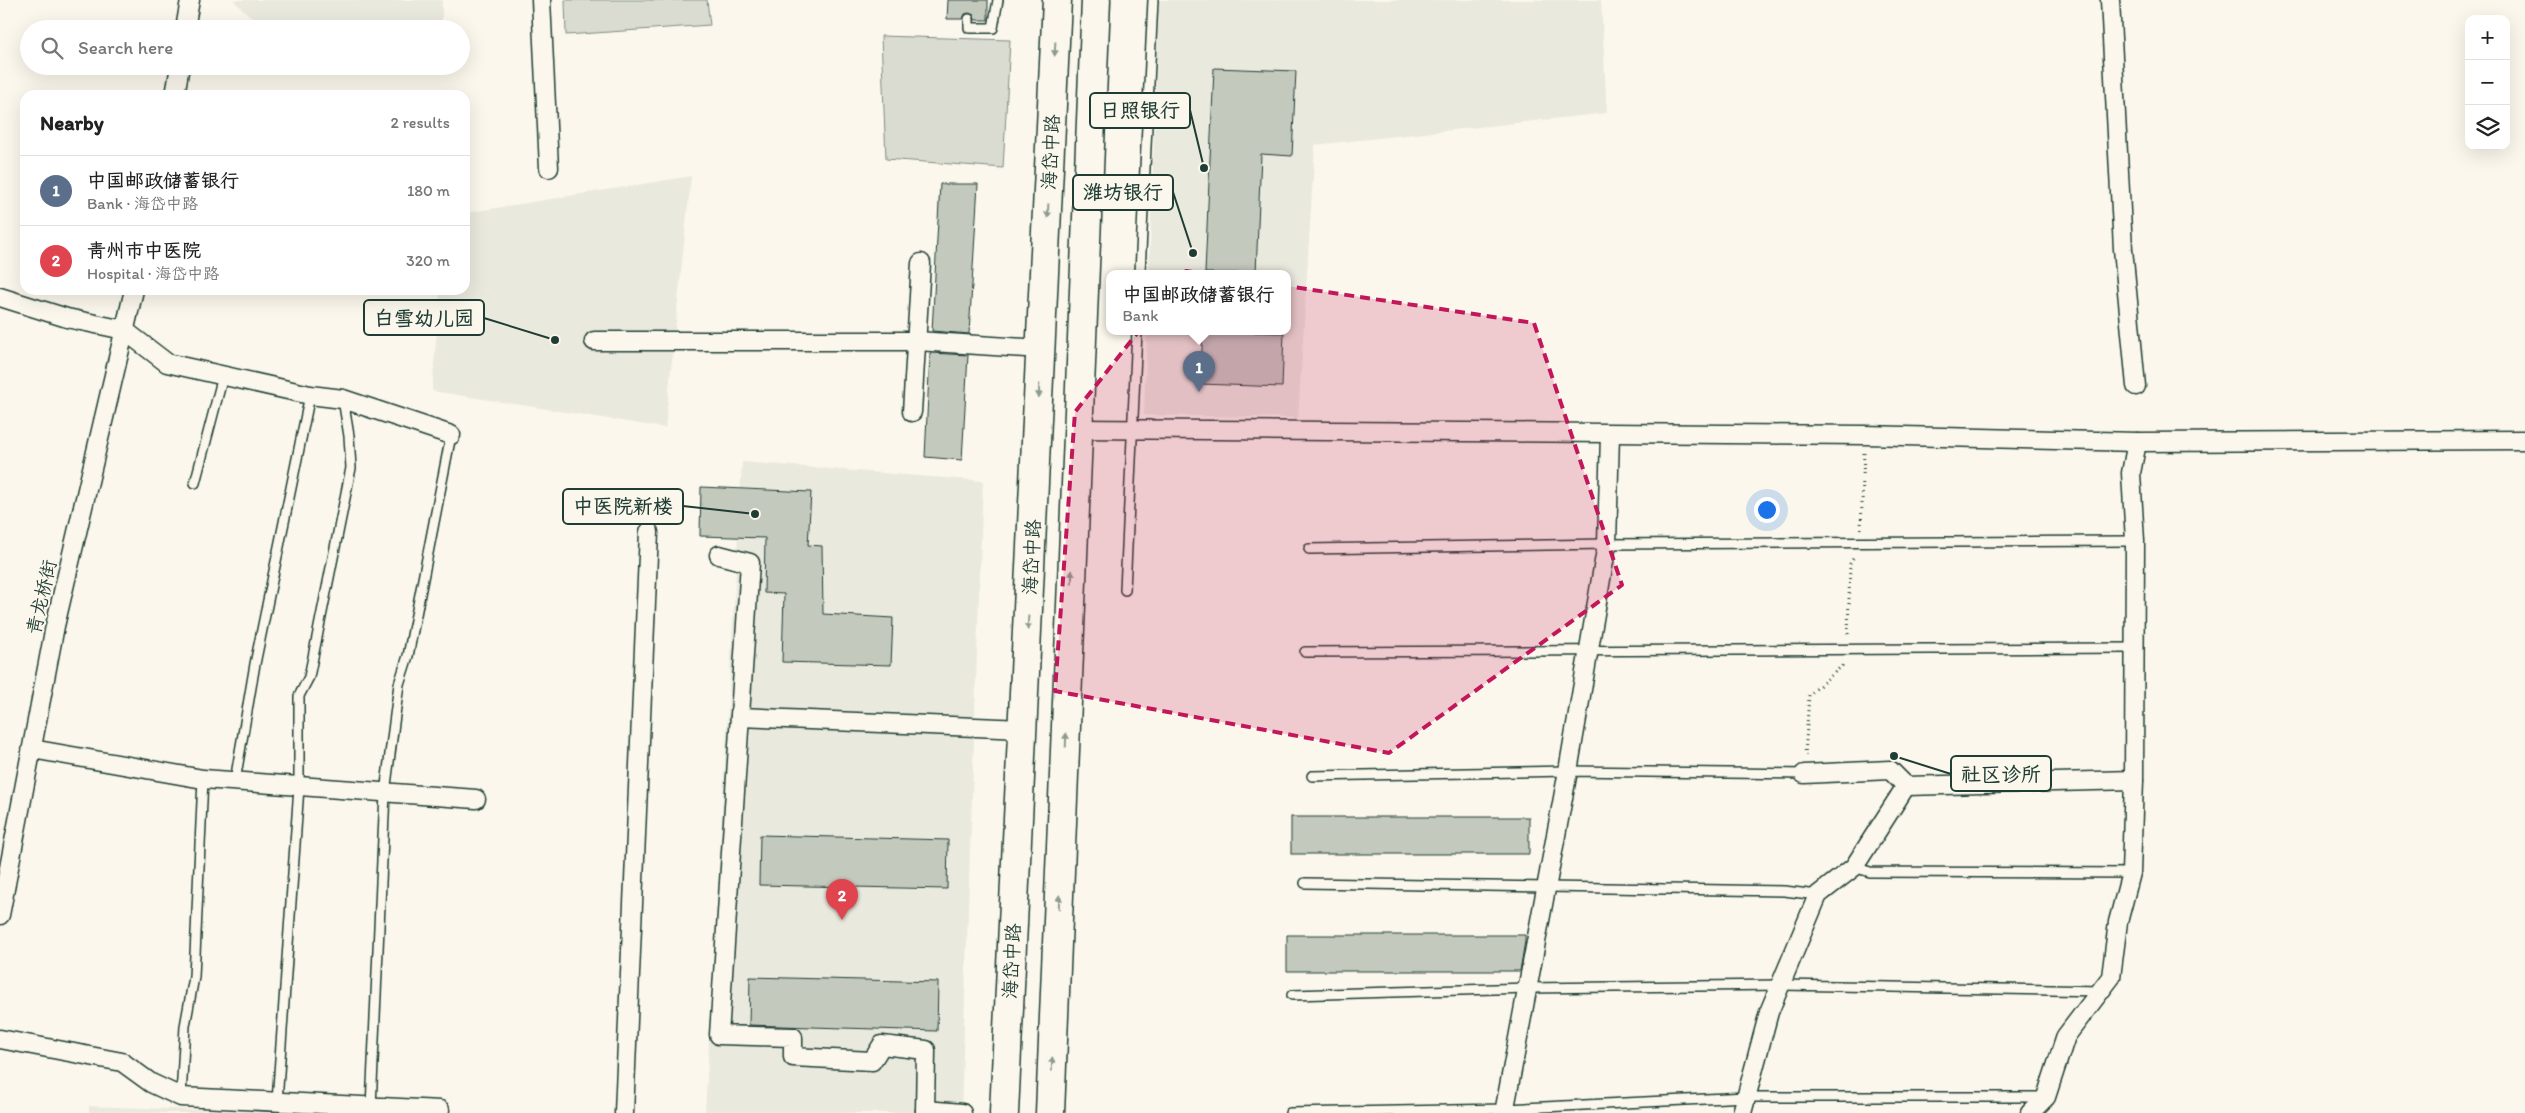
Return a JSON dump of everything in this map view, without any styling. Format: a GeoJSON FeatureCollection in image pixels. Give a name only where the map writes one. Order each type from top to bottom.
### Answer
{"type":"FeatureCollection","features":[{"type":"Feature","properties":{"kind":"main road","name":"海岱中路"},"geometry":{"type":"LineString","coordinates":[[1004,1113],[1058,0]]}},
{"type":"Feature","properties":{"kind":"main road","name":"海岱中路"},"geometry":{"type":"LineString","coordinates":[[1050,1113],[1096,0]]}},
{"type":"Feature","properties":{"kind":"street"},"geometry":{"type":"LineString","coordinates":[[187,20],[190,0]]}},
{"type":"Feature","properties":{"kind":"street"},"geometry":{"type":"LineString","coordinates":[[542,0],[549,168]]}},
{"type":"Feature","properties":{"kind":"street"},"geometry":{"type":"LineString","coordinates":[[2110,0],[2123,249],[2136,386]]}},
{"type":"Feature","properties":{"kind":"street"},"geometry":{"type":"LineString","coordinates":[[177,90],[179,75]]}},
{"type":"Feature","properties":{"kind":"street"},"geometry":{"type":"LineString","coordinates":[[912,412],[921,263]]}},
{"type":"Feature","properties":{"kind":"street","name":"青龙桥街"},"geometry":{"type":"LineString","coordinates":[[0,915],[55,626],[133,295]]}},
{"type":"Feature","properties":{"kind":"street"},"geometry":{"type":"LineString","coordinates":[[0,296],[67,318],[124,330],[167,363],[310,395],[342,399],[450,434]]}},
{"type":"Feature","properties":{"kind":"street"},"geometry":{"type":"LineString","coordinates":[[594,341],[916,341],[1041,349]]}},
{"type":"Feature","properties":{"kind":"street"},"geometry":{"type":"LineString","coordinates":[[1078,429],[1865,435],[2137,442],[2525,440]]}},
{"type":"Feature","properties":{"kind":"street"},"geometry":{"type":"LineString","coordinates":[[1504,1111],[1568,771],[1607,544],[1610,434]]}},
{"type":"Feature","properties":{"kind":"street"},"geometry":{"type":"LineString","coordinates":[[2030,1113],[2046,1097],[2066,1036],[2111,977],[2118,922],[2131,873],[2134,780],[2135,541],[2131,473],[2137,442]]}},
{"type":"Feature","properties":{"kind":"street"},"geometry":{"type":"LineString","coordinates":[[624,1113],[649,532]]}},
{"type":"Feature","properties":{"kind":"street"},"geometry":{"type":"LineString","coordinates":[[718,555],[750,563],[718,1035],[793,1037],[793,1057],[872,1061],[882,1045],[926,1050],[925,1112],[962,1113]]}},
{"type":"Feature","properties":{"kind":"street"},"geometry":{"type":"LineString","coordinates":[[740,717],[1023,729]]}},
{"type":"Feature","properties":{"kind":"street"},"geometry":{"type":"LineString","coordinates":[[32,749],[203,780],[476,799]]}},
{"type":"Feature","properties":{"kind":"street"},"geometry":{"type":"LineString","coordinates":[[1804,774],[1890,770],[1906,786],[2134,780]]}},
{"type":"Feature","properties":{"kind":"street"},"geometry":{"type":"LineString","coordinates":[[1744,1105],[1770,1012],[1818,895],[1854,867],[1906,786]]}},
{"type":"Feature","properties":{"kind":"street"},"geometry":{"type":"LineString","coordinates":[[0,1039],[122,1062],[151,1083],[181,1097],[440,1110]]}},
{"type":"Feature","properties":{"kind":"lane"},"geometry":{"type":"LineString","coordinates":[[969,19],[969,28],[993,28],[998,0]]}},
{"type":"Feature","properties":{"kind":"lane"},"geometry":{"type":"LineString","coordinates":[[1140,270],[1153,0]]}},
{"type":"Feature","properties":{"kind":"lane"},"geometry":{"type":"LineString","coordinates":[[1125,590],[1137,335]]}},
{"type":"Feature","properties":{"kind":"lane"},"geometry":{"type":"LineString","coordinates":[[195,483],[223,376]]}},
{"type":"Feature","properties":{"kind":"lane"},"geometry":{"type":"LineString","coordinates":[[235,781],[255,664],[310,395]]}},
{"type":"Feature","properties":{"kind":"lane"},"geometry":{"type":"LineString","coordinates":[[277,1102],[299,787],[299,696],[309,677],[351,468],[349,436],[342,399]]}},
{"type":"Feature","properties":{"kind":"lane"},"geometry":{"type":"LineString","coordinates":[[371,1107],[385,793],[398,684],[408,656],[450,434]]}},
{"type":"Feature","properties":{"kind":"lane"},"geometry":{"type":"LineString","coordinates":[[1309,549],[1607,544],[2135,541]]}},
{"type":"Feature","properties":{"kind":"lane"},"geometry":{"type":"LineString","coordinates":[[1306,652],[2134,648]]}},
{"type":"Feature","properties":{"kind":"lane"},"geometry":{"type":"LineString","coordinates":[[1312,776],[1568,771],[1804,774]]}},
{"type":"Feature","properties":{"kind":"lane"},"geometry":{"type":"LineString","coordinates":[[181,1097],[185,1026],[194,977],[203,780]]}},
{"type":"Feature","properties":{"kind":"lane"},"geometry":{"type":"LineString","coordinates":[[1854,867],[1870,872],[2131,873]]}},
{"type":"Feature","properties":{"kind":"lane"},"geometry":{"type":"LineString","coordinates":[[1306,882],[1784,890],[1818,895]]}},
{"type":"Feature","properties":{"kind":"lane"},"geometry":{"type":"LineString","coordinates":[[1292,995],[1528,988],[1782,985],[2100,991]]}},
{"type":"Feature","properties":{"kind":"lane"},"geometry":{"type":"LineString","coordinates":[[1290,1113],[1504,1111],[2046,1097]]}},
{"type":"Feature","properties":{"kind":"path"},"geometry":{"type":"LineString","coordinates":[[1804,774],[1809,695],[1842,666],[1847,650],[1850,564],[1861,543],[1865,435]]}},
{"type":"Feature","properties":{"kind":"highlighted area"},"geometry":{"type":"Polygon","coordinates":[[[1186,271],[1534,323],[1622,585],[1389,753],[1055,691],[1075,412],[1186,271]]]}},
{"type":"Feature","properties":{"kind":"shaded area"},"geometry":{"type":"Polygon","coordinates":[[[233,0],[442,0],[442,20],[254,20],[233,0]]]}},
{"type":"Feature","properties":{"kind":"shaded area"},"geometry":{"type":"Polygon","coordinates":[[[565,0],[707,0],[710,25],[566,35],[565,0]]]}},
{"type":"Feature","properties":{"kind":"shaded area"},"geometry":{"type":"Polygon","coordinates":[[[1159,0],[1601,0],[1607,113],[1315,145],[1298,418],[1144,415],[1147,335],[1291,335],[1291,270],[1149,270],[1159,0]]]}},
{"type":"Feature","properties":{"kind":"shaded area"},"geometry":{"type":"Polygon","coordinates":[[[881,36],[1010,40],[1003,168],[886,159],[881,36]]]}},
{"type":"Feature","properties":{"kind":"shaded area"},"geometry":{"type":"Polygon","coordinates":[[[691,176],[665,428],[432,391],[440,295],[470,295],[470,212],[691,176]]]}},
{"type":"Feature","properties":{"kind":"shaded area"},"geometry":{"type":"Polygon","coordinates":[[[742,462],[983,481],[961,1113],[705,1113],[742,462]]]}},
{"type":"Feature","properties":{"kind":"shaded area"},"geometry":{"type":"Polygon","coordinates":[[[89,1106],[272,1113],[89,1113],[89,1106]]]}},
{"type":"Feature","properties":{"kind":"building"},"geometry":{"type":"Polygon","coordinates":[[[948,0],[988,0],[988,20],[975,20],[974,15],[969,13],[965,14],[963,19],[947,19],[948,0]]]}},
{"type":"Feature","properties":{"kind":"building"},"geometry":{"type":"Polygon","coordinates":[[[1214,68],[1296,71],[1292,156],[1261,154],[1256,270],[1205,270],[1214,68]]]}},
{"type":"Feature","properties":{"kind":"building"},"geometry":{"type":"Polygon","coordinates":[[[940,184],[978,184],[969,334],[932,331],[940,184]]]}},
{"type":"Feature","properties":{"kind":"building"},"geometry":{"type":"Polygon","coordinates":[[[1203,335],[1284,335],[1282,387],[1200,384],[1203,335]]]}},
{"type":"Feature","properties":{"kind":"building"},"geometry":{"type":"Polygon","coordinates":[[[930,353],[968,355],[962,460],[925,457],[930,353]]]}},
{"type":"Feature","properties":{"kind":"building"},"geometry":{"type":"Polygon","coordinates":[[[701,487],[811,492],[808,545],[822,546],[823,614],[893,618],[891,665],[782,662],[784,594],[764,593],[765,538],[700,536],[701,487]]]}},
{"type":"Feature","properties":{"kind":"building"},"geometry":{"type":"Polygon","coordinates":[[[1291,817],[1529,817],[1529,854],[1291,854],[1291,817]]]}},
{"type":"Feature","properties":{"kind":"building"},"geometry":{"type":"Polygon","coordinates":[[[760,835],[948,840],[947,889],[759,885],[760,835]]]}},
{"type":"Feature","properties":{"kind":"building"},"geometry":{"type":"Polygon","coordinates":[[[1287,935],[1525,935],[1525,941],[1520,971],[1287,971],[1287,935]]]}},
{"type":"Feature","properties":{"kind":"building"},"geometry":{"type":"Polygon","coordinates":[[[750,977],[938,982],[937,1031],[749,1025],[750,977]]]}},
{"type":"Feature","properties":{"kind":"place","name":"日照银行"},"geometry":{"type":"Point","coordinates":[1204,168]}},
{"type":"Feature","properties":{"kind":"place","name":"潍坊银行"},"geometry":{"type":"Point","coordinates":[1193,253]}},
{"type":"Feature","properties":{"kind":"place","name":"白雪幼儿园"},"geometry":{"type":"Point","coordinates":[555,340]}},
{"type":"Feature","properties":{"kind":"place","name":"中国邮政储蓄银行"},"geometry":{"type":"Point","coordinates":[1199,392]}},
{"type":"Feature","properties":{"kind":"place","name":"中医院新楼"},"geometry":{"type":"Point","coordinates":[755,514]}},
{"type":"Feature","properties":{"kind":"place","name":"社区诊所"},"geometry":{"type":"Point","coordinates":[1894,756]}},
{"type":"Feature","properties":{"kind":"place","name":"青州市中医院"},"geometry":{"type":"Point","coordinates":[842,920]}}]}
